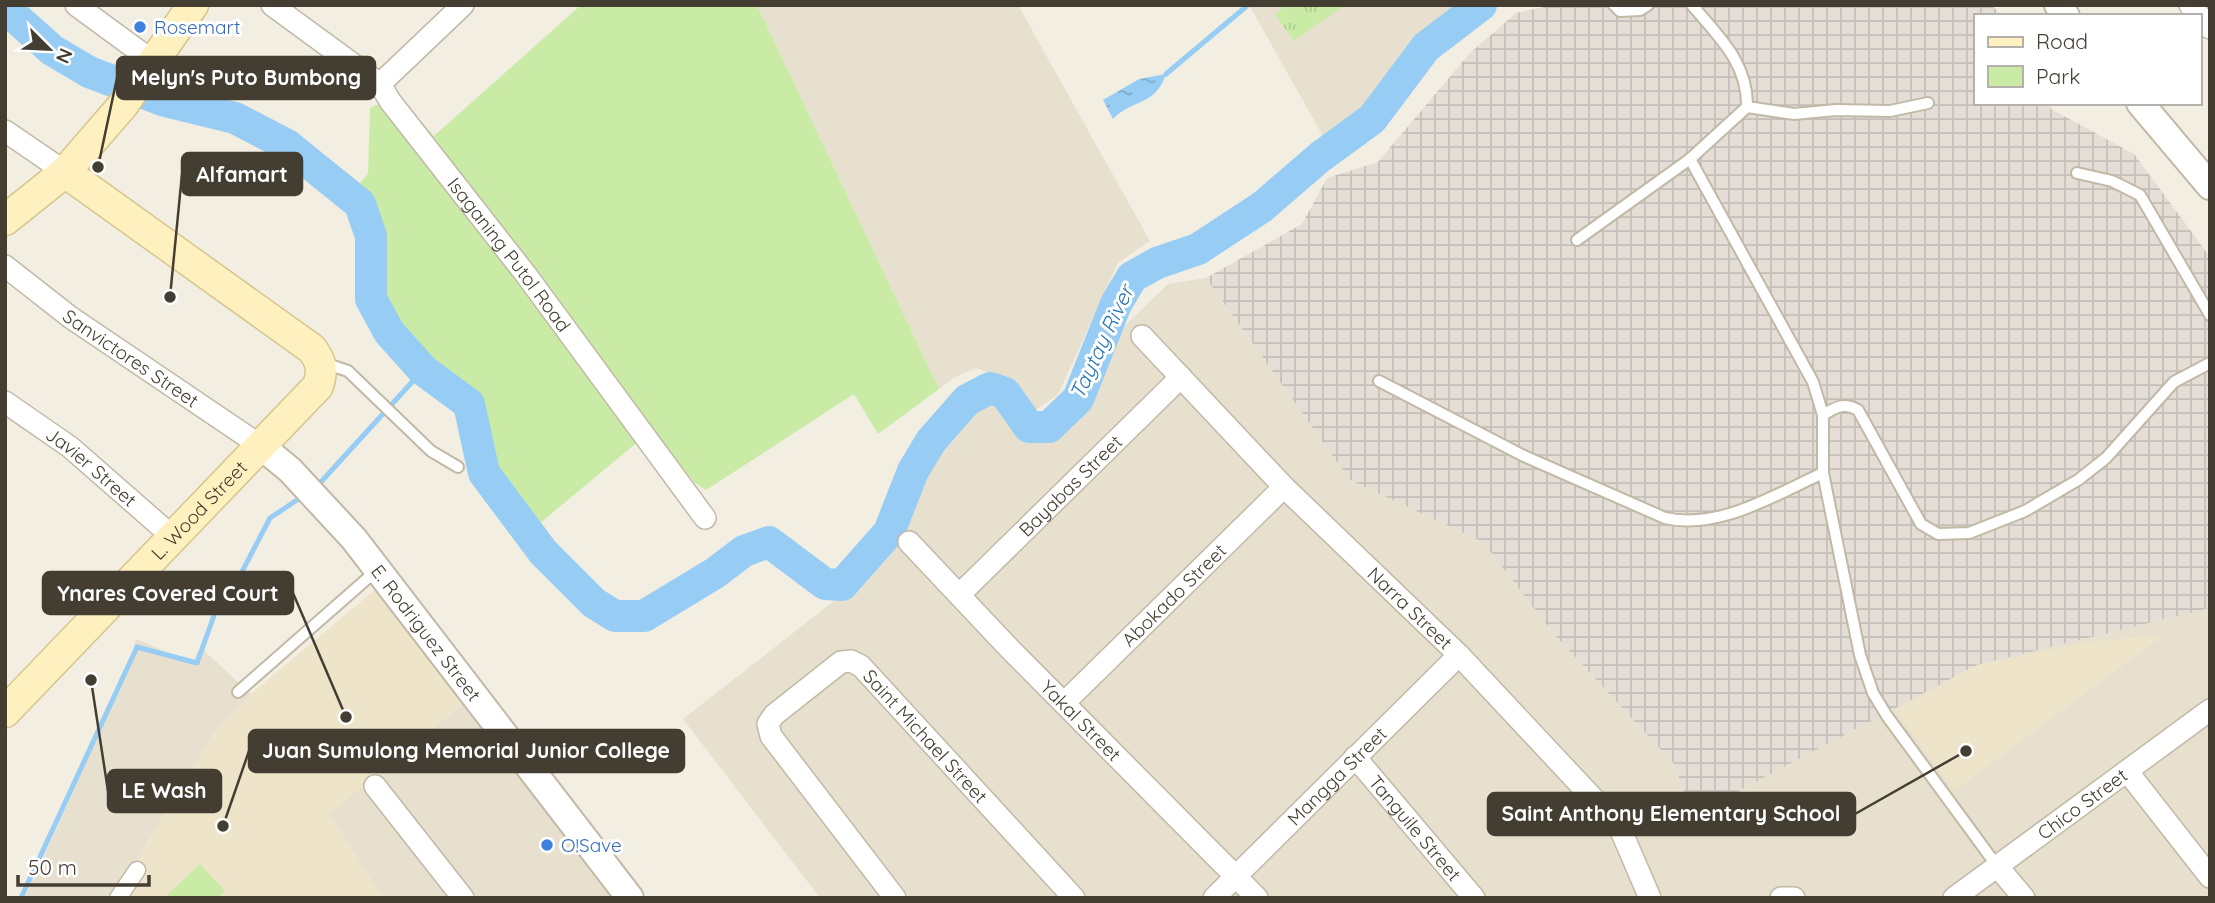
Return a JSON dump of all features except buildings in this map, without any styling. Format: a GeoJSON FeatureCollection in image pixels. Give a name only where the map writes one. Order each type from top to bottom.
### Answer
{"type":"FeatureCollection","features":[{"type":"Feature","properties":{"kind":"main road"},"geometry":{"type":"LineString","coordinates":[[5,220],[65,172],[123,105],[193,5]]}},
{"type":"Feature","properties":{"kind":"main road"},"geometry":{"type":"LineString","coordinates":[[65,172],[312,349],[321,363]]}},
{"type":"Feature","properties":{"kind":"main road","name":"L. Wood Street"},"geometry":{"type":"LineString","coordinates":[[5,712],[318,386],[321,363]]}},
{"type":"Feature","properties":{"kind":"street"},"geometry":{"type":"LineString","coordinates":[[76,5],[149,70]]}},
{"type":"Feature","properties":{"kind":"street"},"geometry":{"type":"LineString","coordinates":[[272,5],[380,84],[463,5]]}},
{"type":"Feature","properties":{"kind":"street","name":"Isaganing Putol Road"},"geometry":{"type":"LineString","coordinates":[[380,84],[390,102],[527,276],[705,518]]}},
{"type":"Feature","properties":{"kind":"street"},"geometry":{"type":"LineString","coordinates":[[2142,105],[2210,186]]}},
{"type":"Feature","properties":{"kind":"street"},"geometry":{"type":"LineString","coordinates":[[5,131],[65,172]]}},
{"type":"Feature","properties":{"kind":"street","name":"Sanvictores Street"},"geometry":{"type":"LineString","coordinates":[[5,266],[70,317],[261,446]]}},
{"type":"Feature","properties":{"kind":"street","name":"Narra Street"},"geometry":{"type":"LineString","coordinates":[[1142,336],[1284,487],[1459,655],[1619,826],[1650,898]]}},
{"type":"Feature","properties":{"kind":"street","name":"Bayabas Street"},"geometry":{"type":"LineString","coordinates":[[958,595],[1181,377]]}},
{"type":"Feature","properties":{"kind":"street","name":"Javier Street"},"geometry":{"type":"LineString","coordinates":[[5,401],[71,447],[174,538]]}},
{"type":"Feature","properties":{"kind":"street","name":"E. Rodriguez Street"},"geometry":{"type":"LineString","coordinates":[[261,446],[315,495],[377,570],[630,898]]}},
{"type":"Feature","properties":{"kind":"street","name":"Abokado Street"},"geometry":{"type":"LineString","coordinates":[[1064,703],[1284,487]]}},
{"type":"Feature","properties":{"kind":"street","name":"Yakal Street"},"geometry":{"type":"LineString","coordinates":[[909,542],[1257,898]]}},
{"type":"Feature","properties":{"kind":"street","name":"Mangga Street"},"geometry":{"type":"LineString","coordinates":[[1214,898],[1459,655]]}},
{"type":"Feature","properties":{"kind":"street","name":"Saint Michael Street"},"geometry":{"type":"LineString","coordinates":[[895,898],[771,736],[768,724],[774,715],[841,662],[851,661],[860,666],[1074,898]]}},
{"type":"Feature","properties":{"kind":"street","name":"Chico Street"},"geometry":{"type":"LineString","coordinates":[[1954,898],[2210,710]]}},
{"type":"Feature","properties":{"kind":"street","name":"Tanguile Street"},"geometry":{"type":"LineString","coordinates":[[1356,757],[1464,894]]}},
{"type":"Feature","properties":{"kind":"street"},"geometry":{"type":"LineString","coordinates":[[2127,771],[2210,877]]}},
{"type":"Feature","properties":{"kind":"street"},"geometry":{"type":"LineString","coordinates":[[375,786],[463,898]]}},
{"type":"Feature","properties":{"kind":"street"},"geometry":{"type":"LineString","coordinates":[[1997,866],[2024,898]]}},
{"type":"Feature","properties":{"kind":"street"},"geometry":{"type":"LineString","coordinates":[[118,898],[137,870]]}},
{"type":"Feature","properties":{"kind":"street"},"geometry":{"type":"LineString","coordinates":[[1781,898],[1794,898]]}},
{"type":"Feature","properties":{"kind":"lane"},"geometry":{"type":"LineString","coordinates":[[1614,5],[1620,11],[1640,10],[1648,5]]}},
{"type":"Feature","properties":{"kind":"lane"},"geometry":{"type":"LineString","coordinates":[[1577,240],[1690,159],[1747,107],[1748,85],[1731,52],[1692,5]]}},
{"type":"Feature","properties":{"kind":"lane"},"geometry":{"type":"LineString","coordinates":[[1747,107],[1794,114],[1836,110],[1890,111],[1928,103]]}},
{"type":"Feature","properties":{"kind":"lane"},"geometry":{"type":"LineString","coordinates":[[1690,159],[1813,382],[1823,415],[1824,473],[1860,655],[1873,693],[1997,866]]}},
{"type":"Feature","properties":{"kind":"lane"},"geometry":{"type":"LineString","coordinates":[[2077,173],[2112,181],[2140,195],[2210,315]]}},
{"type":"Feature","properties":{"kind":"lane"},"geometry":{"type":"LineString","coordinates":[[321,363],[348,371],[431,451],[458,467]]}},
{"type":"Feature","properties":{"kind":"lane"},"geometry":{"type":"LineString","coordinates":[[1823,415],[1839,405],[1849,405],[1858,410],[1921,524],[1938,534],[1969,533],[2025,511],[2078,480],[2106,458],[2174,382],[2210,363]]}},
{"type":"Feature","properties":{"kind":"lane"},"geometry":{"type":"LineString","coordinates":[[1379,381],[1524,456],[1665,517],[1685,522],[1719,518],[1824,473]]}},
{"type":"Feature","properties":{"kind":"lane"},"geometry":{"type":"LineString","coordinates":[[238,692],[377,570]]}},
{"type":"Feature","properties":{"kind":"shaded area"},"geometry":{"type":"Polygon","coordinates":[[[757,5],[1018,5],[1150,241],[1118,263],[1058,395],[1034,411],[1003,379],[977,368],[955,377],[939,389],[757,5]]]}},
{"type":"Feature","properties":{"kind":"shaded area"},"geometry":{"type":"Polygon","coordinates":[[[1249,5],[1466,5],[1421,35],[1389,88],[1381,92],[1358,123],[1327,143],[1249,5]]]}},
{"type":"Feature","properties":{"kind":"shaded area"},"geometry":{"type":"Polygon","coordinates":[[[1554,5],[1992,5],[1999,14],[1974,14],[1974,105],[2050,105],[2051,109],[2134,154],[2210,257],[2210,608],[1977,665],[1742,789],[1726,804],[1685,795],[1674,764],[1553,633],[1483,542],[1350,480],[1206,278],[1302,224],[1327,178],[1378,162],[1470,53],[1516,13],[1554,5]]]}},
{"type":"Feature","properties":{"kind":"shaded area"},"geometry":{"type":"Polygon","coordinates":[[[1206,278],[1350,480],[1483,542],[1553,633],[1674,764],[1686,795],[1726,804],[1742,789],[1977,665],[2210,608],[2210,898],[820,898],[683,719],[853,586],[899,530],[916,463],[960,403],[984,394],[1020,436],[1051,435],[1075,411],[1108,342],[1168,284],[1206,278]]]}},
{"type":"Feature","properties":{"kind":"shaded area"},"geometry":{"type":"Polygon","coordinates":[[[383,583],[470,698],[329,814],[383,898],[113,898],[216,730],[251,694],[383,583]]]}},
{"type":"Feature","properties":{"kind":"shaded area"},"geometry":{"type":"Polygon","coordinates":[[[2164,635],[1954,791],[1895,710],[1977,665],[2086,642],[2164,635]]]}},
{"type":"Feature","properties":{"kind":"shaded area"},"geometry":{"type":"Polygon","coordinates":[[[136,639],[192,663],[200,647],[251,694],[216,730],[113,898],[25,898],[126,675],[136,639]]]}},
{"type":"Feature","properties":{"kind":"shaded area"},"geometry":{"type":"Polygon","coordinates":[[[470,698],[624,898],[383,898],[329,814],[470,698]]]}},
{"type":"Feature","properties":{"kind":"green space"},"geometry":{"type":"Polygon","coordinates":[[[581,5],[757,5],[939,389],[878,434],[854,394],[706,490],[694,482],[652,430],[539,524],[492,471],[478,403],[424,360],[385,299],[381,242],[369,202],[355,189],[368,174],[370,108],[397,96],[434,136],[581,5]]]}},
{"type":"Feature","properties":{"kind":"green space"},"geometry":{"type":"Polygon","coordinates":[[[1287,5],[1342,7],[1294,41],[1275,14],[1287,5]]]}},
{"type":"Feature","properties":{"kind":"green space"},"geometry":{"type":"Polygon","coordinates":[[[200,864],[225,891],[218,898],[164,898],[200,864]]]}},
{"type":"Feature","properties":{"kind":"water"},"geometry":{"type":"Polygon","coordinates":[[[1166,74],[1156,92],[1113,119],[1103,100],[1139,79],[1166,74]]]}},
{"type":"Feature","properties":{"kind":"waterway"},"geometry":{"type":"LineString","coordinates":[[1166,74],[1248,5]]}},
{"type":"Feature","properties":{"kind":"waterway","name":"Taytay River"},"geometry":{"type":"LineString","coordinates":[[5,8],[52,50],[89,72],[165,101],[235,118],[287,145],[360,204],[371,236],[371,299],[389,332],[423,370],[469,404],[484,473],[543,552],[594,603],[615,616],[644,616],[715,573],[744,551],[769,542],[825,584],[842,585],[889,532],[913,471],[931,441],[967,400],[990,388],[1005,393],[1029,427],[1049,427],[1078,399],[1116,304],[1132,277],[1157,263],[1198,249],[1262,207],[1320,157],[1372,119],[1426,47],[1481,5]]}},
{"type":"Feature","properties":{"kind":"waterway"},"geometry":{"type":"LineString","coordinates":[[320,483],[423,370]]}},
{"type":"Feature","properties":{"kind":"waterway"},"geometry":{"type":"LineString","coordinates":[[21,898],[137,647],[197,663],[216,610],[233,589],[270,518],[300,498]]}},
{"type":"Feature","properties":{"kind":"place","name":"Rosemart"},"geometry":{"type":"Point","coordinates":[140,27]}},
{"type":"Feature","properties":{"kind":"place","name":"Melyn's Puto Bumbong"},"geometry":{"type":"Point","coordinates":[98,167]}},
{"type":"Feature","properties":{"kind":"place","name":"Alfamart"},"geometry":{"type":"Point","coordinates":[170,297]}},
{"type":"Feature","properties":{"kind":"place","name":"LE Wash"},"geometry":{"type":"Point","coordinates":[91,680]}},
{"type":"Feature","properties":{"kind":"place","name":"Ynares Covered Court"},"geometry":{"type":"Point","coordinates":[346,717]}},
{"type":"Feature","properties":{"kind":"place","name":"Saint Anthony Elementary School"},"geometry":{"type":"Point","coordinates":[1966,751]}},
{"type":"Feature","properties":{"kind":"place","name":"Juan Sumulong Memorial Junior College"},"geometry":{"type":"Point","coordinates":[223,826]}},
{"type":"Feature","properties":{"kind":"place","name":"O!Save"},"geometry":{"type":"Point","coordinates":[547,845]}}]}
